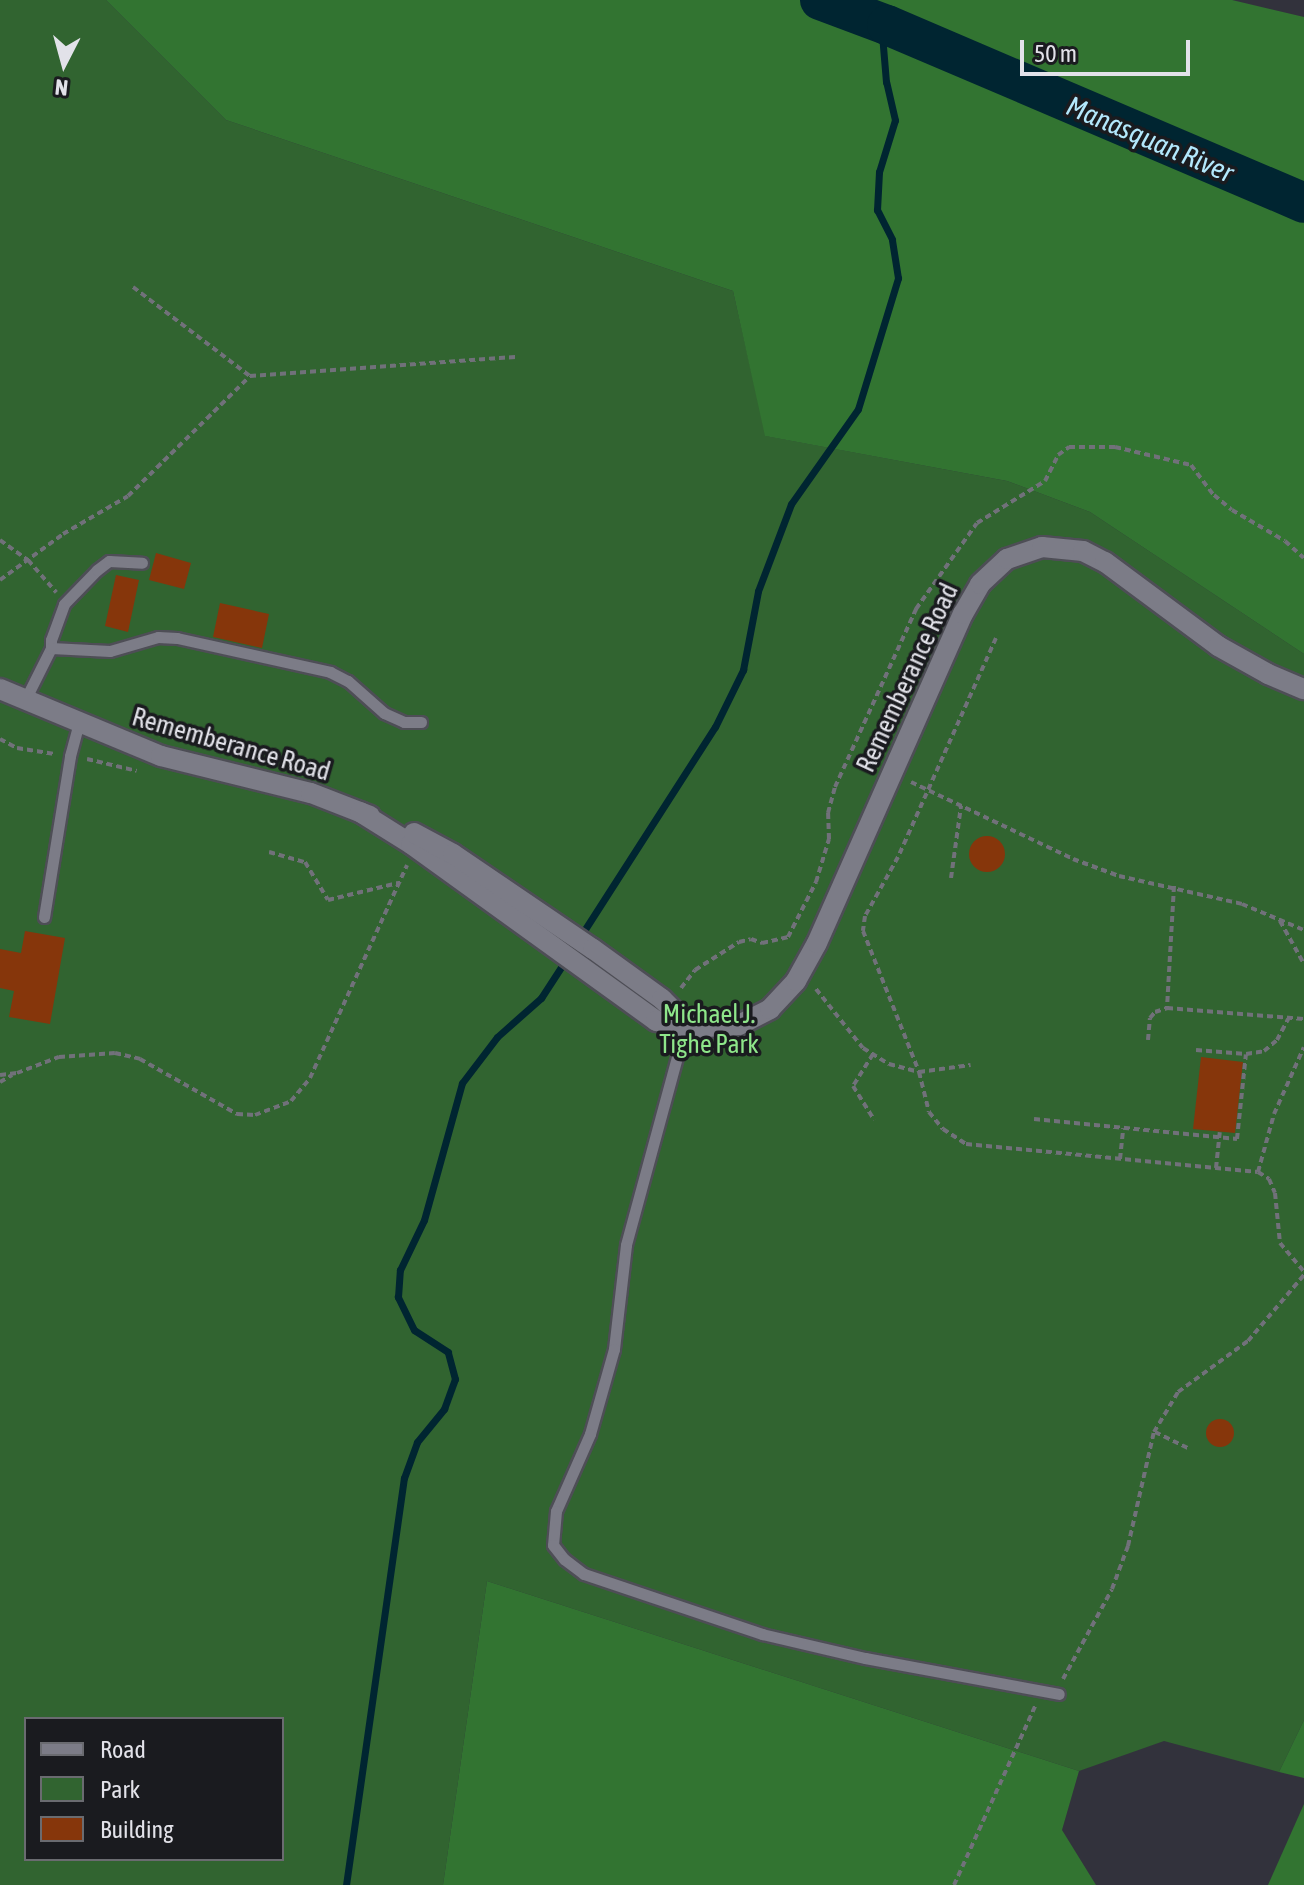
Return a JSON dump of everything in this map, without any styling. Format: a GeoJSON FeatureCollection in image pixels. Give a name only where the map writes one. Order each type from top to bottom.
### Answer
{"type":"FeatureCollection","features":[{"type":"Feature","properties":{"kind":"street","name":"Rememberance Road"},"geometry":{"type":"LineString","coordinates":[[360,812],[405,855],[551,947],[656,1021],[691,1028],[739,1025],[756,1018],[784,997],[802,971],[980,584],[994,568],[1026,550],[1063,546],[1083,551],[1105,562],[1218,646],[1268,674],[1304,689]]}},
{"type":"Feature","properties":{"kind":"street","name":"Rememberance Road"},"geometry":{"type":"LineString","coordinates":[[0,689],[161,756],[311,793],[411,831],[453,854],[593,949],[662,999],[691,1028]]}},
{"type":"Feature","properties":{"kind":"lane"},"geometry":{"type":"LineString","coordinates":[[25,700],[51,648],[64,604],[109,561],[142,563]]}},
{"type":"Feature","properties":{"kind":"lane"},"geometry":{"type":"LineString","coordinates":[[51,648],[110,651],[158,637],[177,638],[330,672],[348,681],[384,713],[404,722],[421,722]]}},
{"type":"Feature","properties":{"kind":"lane"},"geometry":{"type":"LineString","coordinates":[[44,917],[70,756],[79,723]]}},
{"type":"Feature","properties":{"kind":"lane"},"geometry":{"type":"LineString","coordinates":[[691,1028],[677,1057],[626,1245],[614,1349],[590,1434],[556,1511],[553,1545],[564,1559],[584,1574],[762,1634],[865,1658],[1059,1694]]}},
{"type":"Feature","properties":{"kind":"path"},"geometry":{"type":"LineString","coordinates":[[133,287],[250,376]]}},
{"type":"Feature","properties":{"kind":"path"},"geometry":{"type":"LineString","coordinates":[[0,580],[63,534],[128,496],[250,376],[515,357]]}},
{"type":"Feature","properties":{"kind":"path"},"geometry":{"type":"LineString","coordinates":[[0,540],[28,560],[64,604]]}},
{"type":"Feature","properties":{"kind":"path"},"geometry":{"type":"LineString","coordinates":[[954,1885],[1037,1703],[1059,1694],[1064,1676],[1112,1589],[1154,1432],[1178,1392],[1248,1341],[1304,1273],[1280,1243],[1275,1193],[1269,1179],[1258,1172],[966,1144],[943,1129],[929,1112],[919,1072],[863,931],[865,916],[898,857],[996,638]]}},
{"type":"Feature","properties":{"kind":"path"},"geometry":{"type":"LineString","coordinates":[[0,739],[17,748],[140,772]]}},
{"type":"Feature","properties":{"kind":"path"},"geometry":{"type":"LineString","coordinates":[[893,773],[1073,859],[1119,876],[1174,886],[1242,904],[1304,930]]}},
{"type":"Feature","properties":{"kind":"path"},"geometry":{"type":"LineString","coordinates":[[951,878],[961,806]]}},
{"type":"Feature","properties":{"kind":"path"},"geometry":{"type":"LineString","coordinates":[[269,852],[305,862],[328,900],[398,883]]}},
{"type":"Feature","properties":{"kind":"path"},"geometry":{"type":"LineString","coordinates":[[0,1082],[59,1057],[115,1053],[140,1059],[167,1072],[237,1114],[255,1115],[291,1101],[310,1078],[398,883],[405,855]]}},
{"type":"Feature","properties":{"kind":"path"},"geometry":{"type":"LineString","coordinates":[[1167,1008],[1174,886]]}},
{"type":"Feature","properties":{"kind":"path"},"geometry":{"type":"LineString","coordinates":[[1279,920],[1304,964]]}},
{"type":"Feature","properties":{"kind":"path"},"geometry":{"type":"LineString","coordinates":[[802,971],[863,1048],[889,1064],[919,1072],[971,1065]]}},
{"type":"Feature","properties":{"kind":"path"},"geometry":{"type":"LineString","coordinates":[[1148,1040],[1150,1018],[1155,1012],[1167,1008],[1304,1019]]}},
{"type":"Feature","properties":{"kind":"path"},"geometry":{"type":"LineString","coordinates":[[1196,1050],[1246,1054],[1264,1051],[1277,1040],[1288,1019]]}},
{"type":"Feature","properties":{"kind":"path"},"geometry":{"type":"LineString","coordinates":[[1258,1172],[1274,1114],[1304,1047]]}},
{"type":"Feature","properties":{"kind":"path"},"geometry":{"type":"LineString","coordinates":[[873,1054],[853,1086],[874,1120]]}},
{"type":"Feature","properties":{"kind":"path"},"geometry":{"type":"LineString","coordinates":[[1034,1119],[1220,1134],[1237,1139],[1246,1054]]}},
{"type":"Feature","properties":{"kind":"path"},"geometry":{"type":"LineString","coordinates":[[0,1075],[14,1074]]}},
{"type":"Feature","properties":{"kind":"path"},"geometry":{"type":"LineString","coordinates":[[1120,1159],[1123,1128]]}},
{"type":"Feature","properties":{"kind":"path"},"geometry":{"type":"LineString","coordinates":[[1216,1168],[1220,1134]]}},
{"type":"Feature","properties":{"kind":"path"},"geometry":{"type":"LineString","coordinates":[[1154,1432],[1188,1448]]}},
{"type":"Feature","properties":{"kind":"green space","name":"Michael J. Tighe Park"},"geometry":{"type":"Polygon","coordinates":[[[0,0],[106,0],[226,120],[733,291],[766,436],[1007,481],[1090,512],[1304,654],[1304,1720],[1279,1772],[1164,1741],[1079,1771],[487,1581],[443,1885],[0,1885],[0,0]]]}},
{"type":"Feature","properties":{"kind":"green space"},"geometry":{"type":"Polygon","coordinates":[[[106,0],[1232,0],[1304,17],[1304,654],[1090,512],[1007,481],[765,436],[733,291],[226,120],[106,0]]]}},
{"type":"Feature","properties":{"kind":"green space"},"geometry":{"type":"Polygon","coordinates":[[[487,1581],[1079,1771],[1062,1830],[1096,1885],[443,1885],[487,1581]]]}},
{"type":"Feature","properties":{"kind":"green space"},"geometry":{"type":"Polygon","coordinates":[[[1304,1720],[1304,1778],[1279,1772],[1304,1720]]]}},
{"type":"Feature","properties":{"kind":"green space"},"geometry":{"type":"Polygon","coordinates":[[[1304,1804],[1304,1885],[1268,1885],[1304,1804]]]}},
{"type":"Feature","properties":{"kind":"building"},"geometry":{"type":"Polygon","coordinates":[[[156,553],[191,563],[184,589],[149,580],[156,553]]]}},
{"type":"Feature","properties":{"kind":"building"},"geometry":{"type":"Polygon","coordinates":[[[116,575],[139,580],[128,632],[105,626],[116,575]]]}},
{"type":"Feature","properties":{"kind":"building"},"geometry":{"type":"Polygon","coordinates":[[[220,603],[269,614],[262,648],[213,637],[220,603]]]}},
{"type":"Feature","properties":{"kind":"building"},"geometry":{"type":"Polygon","coordinates":[[[987,836],[1000,841],[1005,854],[1000,867],[987,872],[974,867],[969,854],[974,841],[987,836]]]}},
{"type":"Feature","properties":{"kind":"building"},"geometry":{"type":"Polygon","coordinates":[[[25,931],[65,938],[50,1024],[9,1017],[14,991],[0,988],[0,949],[21,953],[25,931]]]}},
{"type":"Feature","properties":{"kind":"building"},"geometry":{"type":"Polygon","coordinates":[[[1201,1057],[1243,1062],[1235,1133],[1193,1129],[1201,1057]]]}},
{"type":"Feature","properties":{"kind":"building"},"geometry":{"type":"Polygon","coordinates":[[[1220,1419],[1230,1423],[1234,1433],[1230,1443],[1220,1447],[1210,1443],[1206,1433],[1210,1423],[1220,1419]]]}},
{"type":"Feature","properties":{"kind":"waterway","name":"Manasquan River"},"geometry":{"type":"LineString","coordinates":[[820,0],[887,25],[1304,203]]}},
{"type":"Feature","properties":{"kind":"waterway"},"geometry":{"type":"LineString","coordinates":[[580,937],[715,727],[743,670],[758,591],[791,504],[858,409],[898,278],[892,239],[877,210],[879,172],[895,120],[886,82],[881,23]]}},
{"type":"Feature","properties":{"kind":"waterway"},"geometry":{"type":"LineString","coordinates":[[346,1885],[404,1478],[417,1442],[444,1409],[455,1379],[448,1352],[414,1330],[398,1297],[400,1270],[424,1220],[462,1083],[497,1037],[541,998],[567,958]]}}]}
